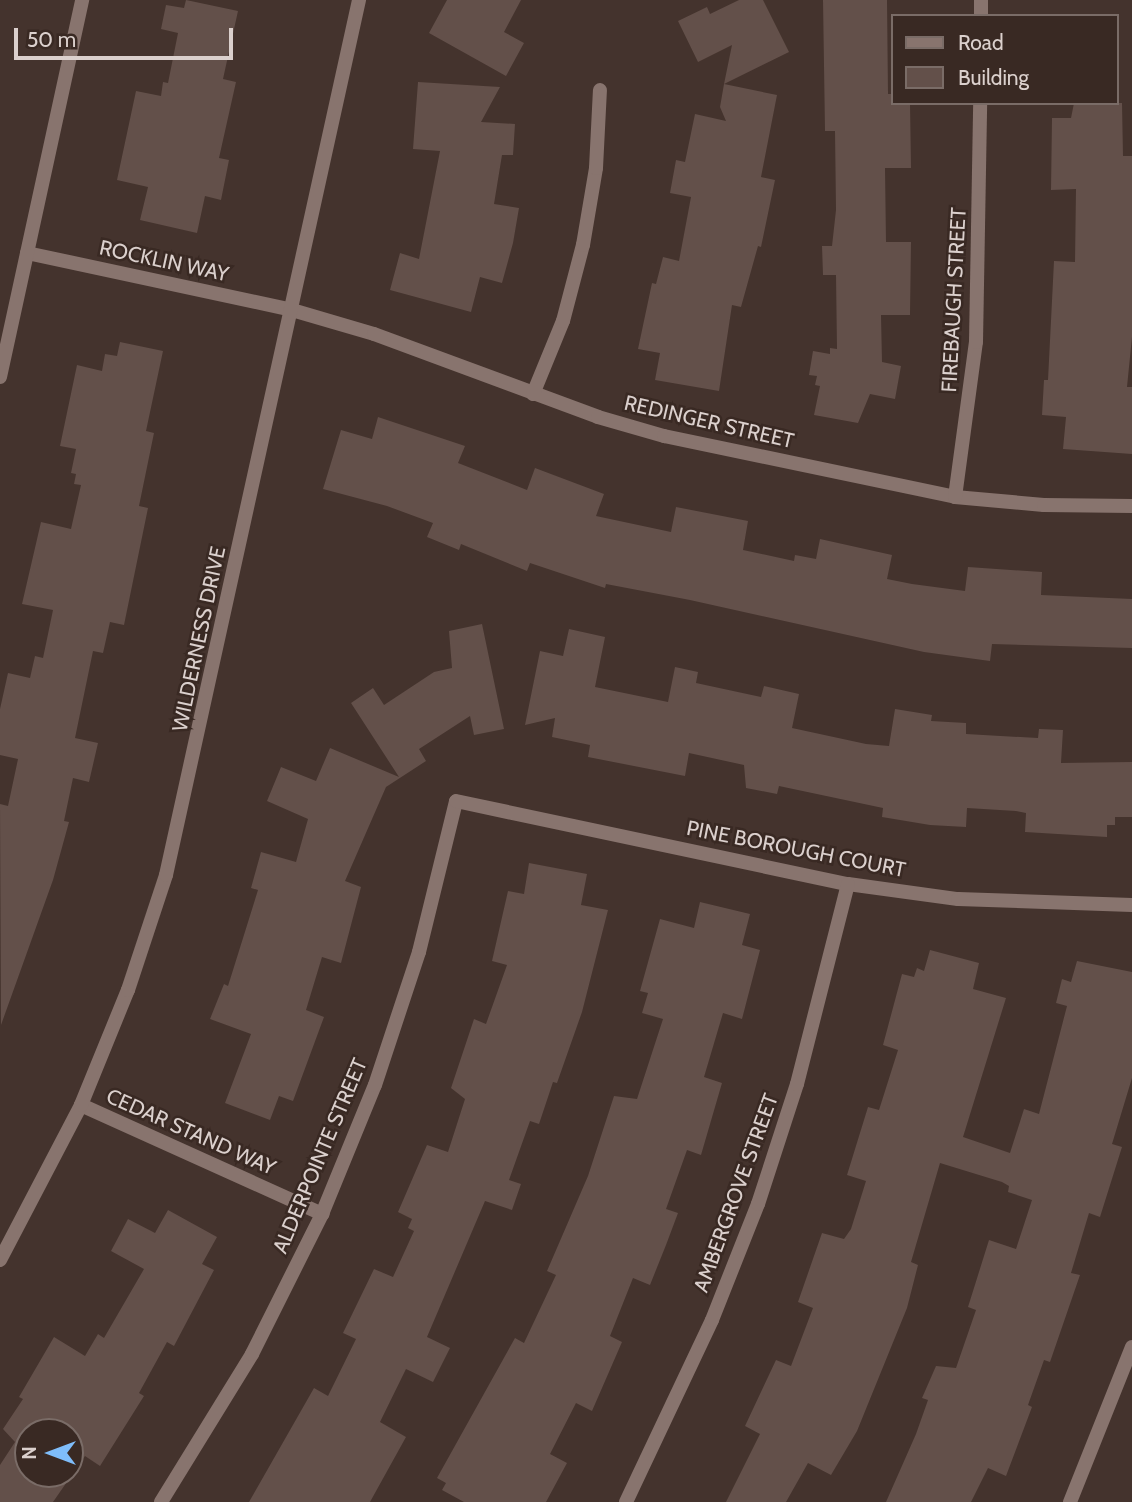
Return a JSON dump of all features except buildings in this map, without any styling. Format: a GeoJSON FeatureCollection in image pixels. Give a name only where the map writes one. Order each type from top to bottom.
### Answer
{"type":"FeatureCollection","features":[{"type":"Feature","properties":{"kind":"street"},"geometry":{"type":"LineString","coordinates":[[0,377],[82,0]]}},
{"type":"Feature","properties":{"kind":"street","name":"WILDERNESS DRIVE"},"geometry":{"type":"LineString","coordinates":[[0,1261],[80,1105],[128,990],[166,875],[359,0]]}},
{"type":"Feature","properties":{"kind":"street"},"geometry":{"type":"LineString","coordinates":[[533,394],[562,321],[583,245],[596,168],[600,90]]}},
{"type":"Feature","properties":{"kind":"street","name":"FIREBAUGH STREET"},"geometry":{"type":"LineString","coordinates":[[955,497],[976,342],[981,105]]}},
{"type":"Feature","properties":{"kind":"street","name":"ROCKLIN WAY"},"geometry":{"type":"LineString","coordinates":[[27,253],[292,310]]}},
{"type":"Feature","properties":{"kind":"street","name":"REDINGER STREET"},"geometry":{"type":"LineString","coordinates":[[292,310],[408,346],[533,394],[664,436],[955,497],[1045,505],[1132,506]]}},
{"type":"Feature","properties":{"kind":"street","name":"PINE BOROUGH COURT"},"geometry":{"type":"LineString","coordinates":[[457,801],[849,884],[958,899],[1132,905]]}},
{"type":"Feature","properties":{"kind":"street","name":"ALDERPOINTE STREET"},"geometry":{"type":"LineString","coordinates":[[161,1502],[252,1354],[322,1214],[375,1085],[419,952],[457,801]]}},
{"type":"Feature","properties":{"kind":"street","name":"AMBERGROVE STREET"},"geometry":{"type":"LineString","coordinates":[[626,1502],[707,1333],[758,1203],[797,1084],[849,884]]}},
{"type":"Feature","properties":{"kind":"street","name":"CEDAR STAND WAY"},"geometry":{"type":"LineString","coordinates":[[80,1105],[322,1214]]}},
{"type":"Feature","properties":{"kind":"street"},"geometry":{"type":"LineString","coordinates":[[1070,1502],[1132,1347]]}}]}
